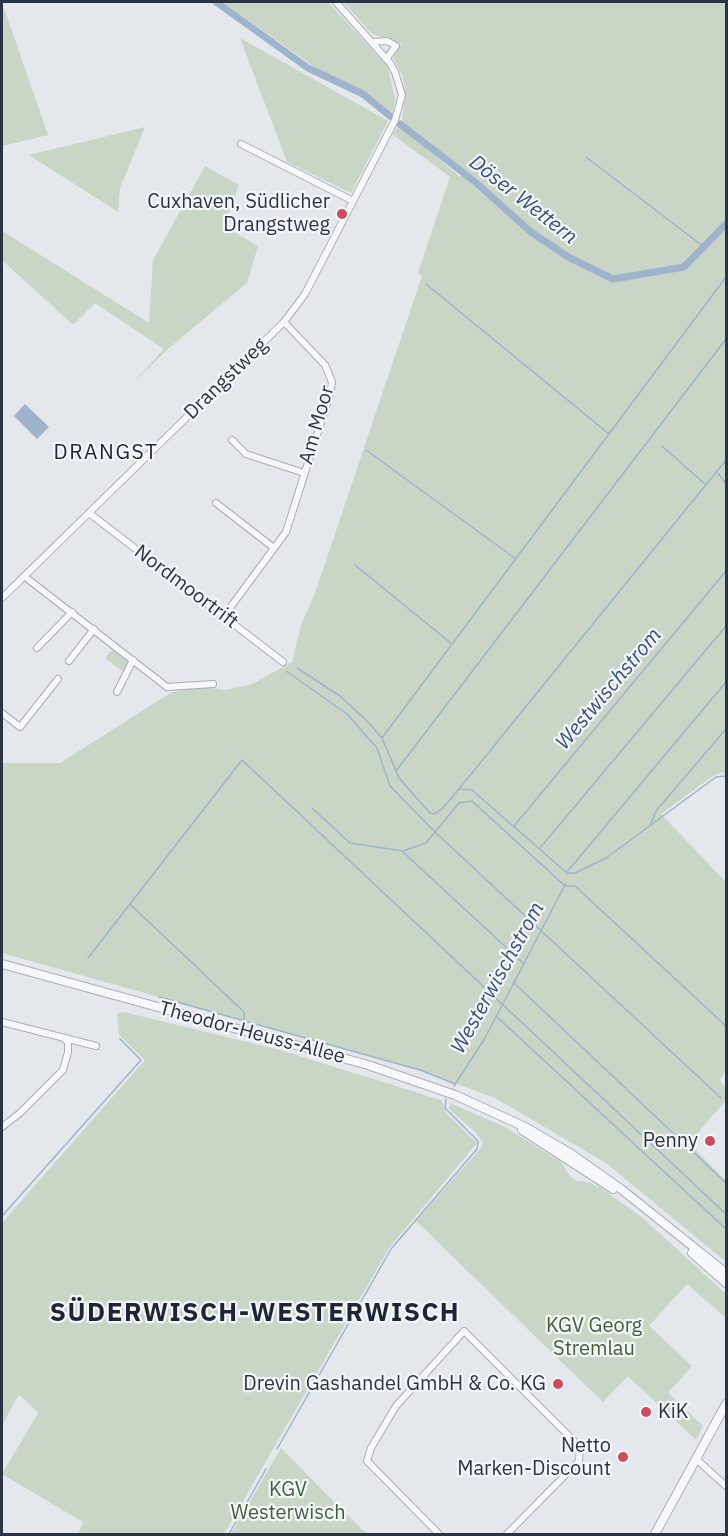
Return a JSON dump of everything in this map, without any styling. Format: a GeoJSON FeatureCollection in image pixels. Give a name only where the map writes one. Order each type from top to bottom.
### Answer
{"type":"FeatureCollection","features":[{"type":"Feature","properties":{"kind":"street"},"geometry":{"type":"LineString","coordinates":[[336,2],[386,59],[396,46],[387,41],[373,42]]}},
{"type":"Feature","properties":{"kind":"street","name":"Drangstweg"},"geometry":{"type":"LineString","coordinates":[[2,598],[284,322],[305,294],[395,120],[402,95],[395,72],[386,59]]}},
{"type":"Feature","properties":{"kind":"street"},"geometry":{"type":"LineString","coordinates":[[241,144],[353,201]]}},
{"type":"Feature","properties":{"kind":"street","name":"Am Moor"},"geometry":{"type":"LineString","coordinates":[[224,616],[286,532],[332,382],[325,365],[284,322]]}},
{"type":"Feature","properties":{"kind":"street","name":"Am Moor"},"geometry":{"type":"LineString","coordinates":[[232,440],[246,454],[304,473]]}},
{"type":"Feature","properties":{"kind":"street"},"geometry":{"type":"LineString","coordinates":[[216,503],[274,548]]}},
{"type":"Feature","properties":{"kind":"street","name":"Nordmoortrift"},"geometry":{"type":"LineString","coordinates":[[88,513],[283,662]]}},
{"type":"Feature","properties":{"kind":"street"},"geometry":{"type":"LineString","coordinates":[[24,576],[167,687],[213,684]]}},
{"type":"Feature","properties":{"kind":"street"},"geometry":{"type":"LineString","coordinates":[[37,648],[72,612]]}},
{"type":"Feature","properties":{"kind":"street"},"geometry":{"type":"LineString","coordinates":[[69,661],[94,629]]}},
{"type":"Feature","properties":{"kind":"street"},"geometry":{"type":"LineString","coordinates":[[117,692],[133,660]]}},
{"type":"Feature","properties":{"kind":"street"},"geometry":{"type":"LineString","coordinates":[[2,713],[20,727],[58,679]]}},
{"type":"Feature","properties":{"kind":"street","name":"Theodor-Heuss-Allee"},"geometry":{"type":"LineString","coordinates":[[2,964],[368,1065],[455,1095],[498,1115],[582,1164],[726,1273]]}},
{"type":"Feature","properties":{"kind":"street"},"geometry":{"type":"LineString","coordinates":[[2,1022],[96,1046]]}},
{"type":"Feature","properties":{"kind":"street"},"geometry":{"type":"LineString","coordinates":[[2,1127],[20,1113],[63,1070],[68,1052],[68,1041],[63,1038]]}},
{"type":"Feature","properties":{"kind":"street","name":"Theodor-Heuss-Allee"},"geometry":{"type":"LineString","coordinates":[[582,1164],[648,1214],[726,1283]]}},
{"type":"Feature","properties":{"kind":"street"},"geometry":{"type":"LineString","coordinates":[[439,1534],[367,1461],[371,1448],[396,1406],[464,1331],[580,1447],[579,1461],[507,1534]]}},
{"type":"Feature","properties":{"kind":"street"},"geometry":{"type":"LineString","coordinates":[[656,1534],[726,1404]]}},
{"type":"Feature","properties":{"kind":"street"},"geometry":{"type":"LineString","coordinates":[[696,1459],[726,1486]]}},
{"type":"Feature","properties":{"kind":"green space"},"geometry":{"type":"Polygon","coordinates":[[[2,2],[48,135],[2,146],[2,2]]]}},
{"type":"Feature","properties":{"kind":"green space"},"geometry":{"type":"Polygon","coordinates":[[[222,2],[328,2],[388,67],[395,99],[393,113],[365,92],[326,75],[222,2]]]}},
{"type":"Feature","properties":{"kind":"green space"},"geometry":{"type":"Polygon","coordinates":[[[343,2],[726,2],[726,774],[722,772],[713,776],[661,814],[726,882],[726,1071],[719,1080],[726,1088],[726,1100],[689,1143],[726,1181],[726,1262],[606,1163],[495,1098],[425,1072],[2,953],[2,763],[60,763],[172,692],[203,687],[227,690],[252,684],[292,662],[301,625],[315,593],[422,276],[418,273],[450,177],[392,134],[399,125],[460,177],[463,170],[402,122],[405,91],[403,76],[393,58],[402,44],[372,34],[343,2]]]}},
{"type":"Feature","properties":{"kind":"green space"},"geometry":{"type":"Polygon","coordinates":[[[240,38],[388,121],[351,193],[287,162],[240,38]]]}},
{"type":"Feature","properties":{"kind":"green space"},"geometry":{"type":"Polygon","coordinates":[[[145,127],[120,188],[118,212],[29,155],[145,127]]]}},
{"type":"Feature","properties":{"kind":"green space"},"geometry":{"type":"Polygon","coordinates":[[[205,166],[239,185],[224,226],[258,246],[247,283],[168,349],[131,385],[164,349],[95,303],[73,325],[2,260],[2,231],[149,323],[153,260],[205,166]]]}},
{"type":"Feature","properties":{"kind":"green space"},"geometry":{"type":"Polygon","coordinates":[[[113,648],[127,659],[129,664],[125,673],[105,658],[113,648]]]}},
{"type":"Feature","properties":{"kind":"green space"},"geometry":{"type":"Polygon","coordinates":[[[124,1012],[280,1050],[441,1100],[447,1114],[477,1143],[389,1248],[224,1534],[78,1534],[83,1522],[2,1474],[38,1413],[19,1394],[2,1426],[2,1223],[145,1060],[119,1035],[117,1013],[124,1012]]]}},
{"type":"Feature","properties":{"kind":"green space","name":"KGV Georg Stremlau"},"geometry":{"type":"Polygon","coordinates":[[[450,1103],[505,1127],[561,1162],[570,1176],[577,1181],[589,1182],[601,1188],[643,1218],[726,1294],[726,1318],[687,1284],[649,1326],[692,1366],[668,1393],[703,1426],[696,1440],[628,1376],[603,1402],[416,1221],[480,1149],[483,1142],[449,1109],[450,1103]]]}},
{"type":"Feature","properties":{"kind":"green space","name":"KGV Westerwisch"},"geometry":{"type":"Polygon","coordinates":[[[281,1448],[334,1502],[367,1534],[231,1534],[281,1448]]]}},
{"type":"Feature","properties":{"kind":"water"},"geometry":{"type":"Polygon","coordinates":[[[25,404],[49,427],[37,439],[14,416],[25,404]]]}},
{"type":"Feature","properties":{"kind":"waterway","name":"Döser Wettern"},"geometry":{"type":"LineString","coordinates":[[216,2],[308,68],[363,94],[390,116]]}},
{"type":"Feature","properties":{"kind":"waterway","name":"Döser Wettern"},"geometry":{"type":"LineString","coordinates":[[400,124],[474,181],[531,232],[570,258],[613,279],[684,267],[726,224]]}},
{"type":"Feature","properties":{"kind":"waterway"},"geometry":{"type":"LineString","coordinates":[[586,157],[704,247]]}},
{"type":"Feature","properties":{"kind":"waterway"},"geometry":{"type":"LineString","coordinates":[[382,738],[726,277]]}},
{"type":"Feature","properties":{"kind":"waterway"},"geometry":{"type":"LineString","coordinates":[[426,284],[609,434]]}},
{"type":"Feature","properties":{"kind":"waterway"},"geometry":{"type":"LineString","coordinates":[[396,771],[726,339]]}},
{"type":"Feature","properties":{"kind":"waterway"},"geometry":{"type":"LineString","coordinates":[[662,446],[706,485]]}},
{"type":"Feature","properties":{"kind":"waterway"},"geometry":{"type":"LineString","coordinates":[[366,450],[516,559]]}},
{"type":"Feature","properties":{"kind":"waterway"},"geometry":{"type":"LineString","coordinates":[[459,789],[726,460]]}},
{"type":"Feature","properties":{"kind":"waterway"},"geometry":{"type":"LineString","coordinates":[[718,473],[726,484]]}},
{"type":"Feature","properties":{"kind":"waterway"},"geometry":{"type":"LineString","coordinates":[[355,565],[452,644]]}},
{"type":"Feature","properties":{"kind":"waterway","name":"Westwischstrom"},"geometry":{"type":"LineString","coordinates":[[514,826],[726,571]]}},
{"type":"Feature","properties":{"kind":"waterway"},"geometry":{"type":"LineString","coordinates":[[540,848],[726,626]]}},
{"type":"Feature","properties":{"kind":"waterway"},"geometry":{"type":"LineString","coordinates":[[297,668],[340,696],[368,722],[382,738],[399,778],[430,813],[434,814],[442,809],[459,789],[472,790],[568,874]]}},
{"type":"Feature","properties":{"kind":"waterway"},"geometry":{"type":"LineString","coordinates":[[286,671],[347,714],[377,748],[390,786],[435,832],[721,1098]]}},
{"type":"Feature","properties":{"kind":"waterway"},"geometry":{"type":"LineString","coordinates":[[567,872],[726,682]]}},
{"type":"Feature","properties":{"kind":"waterway"},"geometry":{"type":"LineString","coordinates":[[651,823],[656,811],[726,729]]}},
{"type":"Feature","properties":{"kind":"waterway"},"geometry":{"type":"LineString","coordinates":[[88,958],[242,760],[726,1214]]}},
{"type":"Feature","properties":{"kind":"waterway"},"geometry":{"type":"LineString","coordinates":[[569,873],[575,873],[606,858],[716,777],[726,776]]}},
{"type":"Feature","properties":{"kind":"waterway"},"geometry":{"type":"LineString","coordinates":[[312,808],[350,843],[403,851],[426,843],[459,803],[472,801],[565,886],[575,886],[726,1026]]}},
{"type":"Feature","properties":{"kind":"waterway"},"geometry":{"type":"LineString","coordinates":[[403,852],[523,963]]}},
{"type":"Feature","properties":{"kind":"waterway","name":"Westerwischstrom"},"geometry":{"type":"LineString","coordinates":[[454,1086],[485,1038],[566,883]]}},
{"type":"Feature","properties":{"kind":"waterway"},"geometry":{"type":"LineString","coordinates":[[131,905],[244,1012],[244,1021]]}},
{"type":"Feature","properties":{"kind":"waterway"},"geometry":{"type":"LineString","coordinates":[[514,983],[726,1183]]}},
{"type":"Feature","properties":{"kind":"waterway"},"geometry":{"type":"LineString","coordinates":[[159,997],[420,1070],[455,1084]]}},
{"type":"Feature","properties":{"kind":"waterway"},"geometry":{"type":"LineString","coordinates":[[496,1016],[726,1229]]}},
{"type":"Feature","properties":{"kind":"waterway"},"geometry":{"type":"LineString","coordinates":[[2,1216],[141,1060],[120,1039]]}},
{"type":"Feature","properties":{"kind":"waterway","name":"Westerwischstrom"},"geometry":{"type":"LineString","coordinates":[[277,1449],[391,1249],[477,1149],[478,1141],[445,1108],[446,1099]]}},
{"type":"Feature","properties":{"kind":"waterway","name":"Westerwischstrom"},"geometry":{"type":"LineString","coordinates":[[229,1534],[266,1469]]}},
{"type":"Feature","properties":{"kind":"place","name":"Cuxhaven, Südlicher Drangstweg"},"geometry":{"type":"Point","coordinates":[342,214]}},
{"type":"Feature","properties":{"kind":"place","name":"Penny"},"geometry":{"type":"Point","coordinates":[710,1141]}},
{"type":"Feature","properties":{"kind":"place","name":"Drevin Gashandel GmbH & Co. KG"},"geometry":{"type":"Point","coordinates":[558,1384]}},
{"type":"Feature","properties":{"kind":"place","name":"KiK"},"geometry":{"type":"Point","coordinates":[646,1412]}},
{"type":"Feature","properties":{"kind":"place","name":"Netto Marken-Discount"},"geometry":{"type":"Point","coordinates":[623,1457]}},
{"type":"Feature","properties":{"kind":"district","name":"DRANGST"},"geometry":{"type":"Point","coordinates":[106,453]}},
{"type":"Feature","properties":{"kind":"district","name":"SÜDERWISCH-WESTERWISCH"},"geometry":{"type":"Point","coordinates":[255,1313]}}]}
